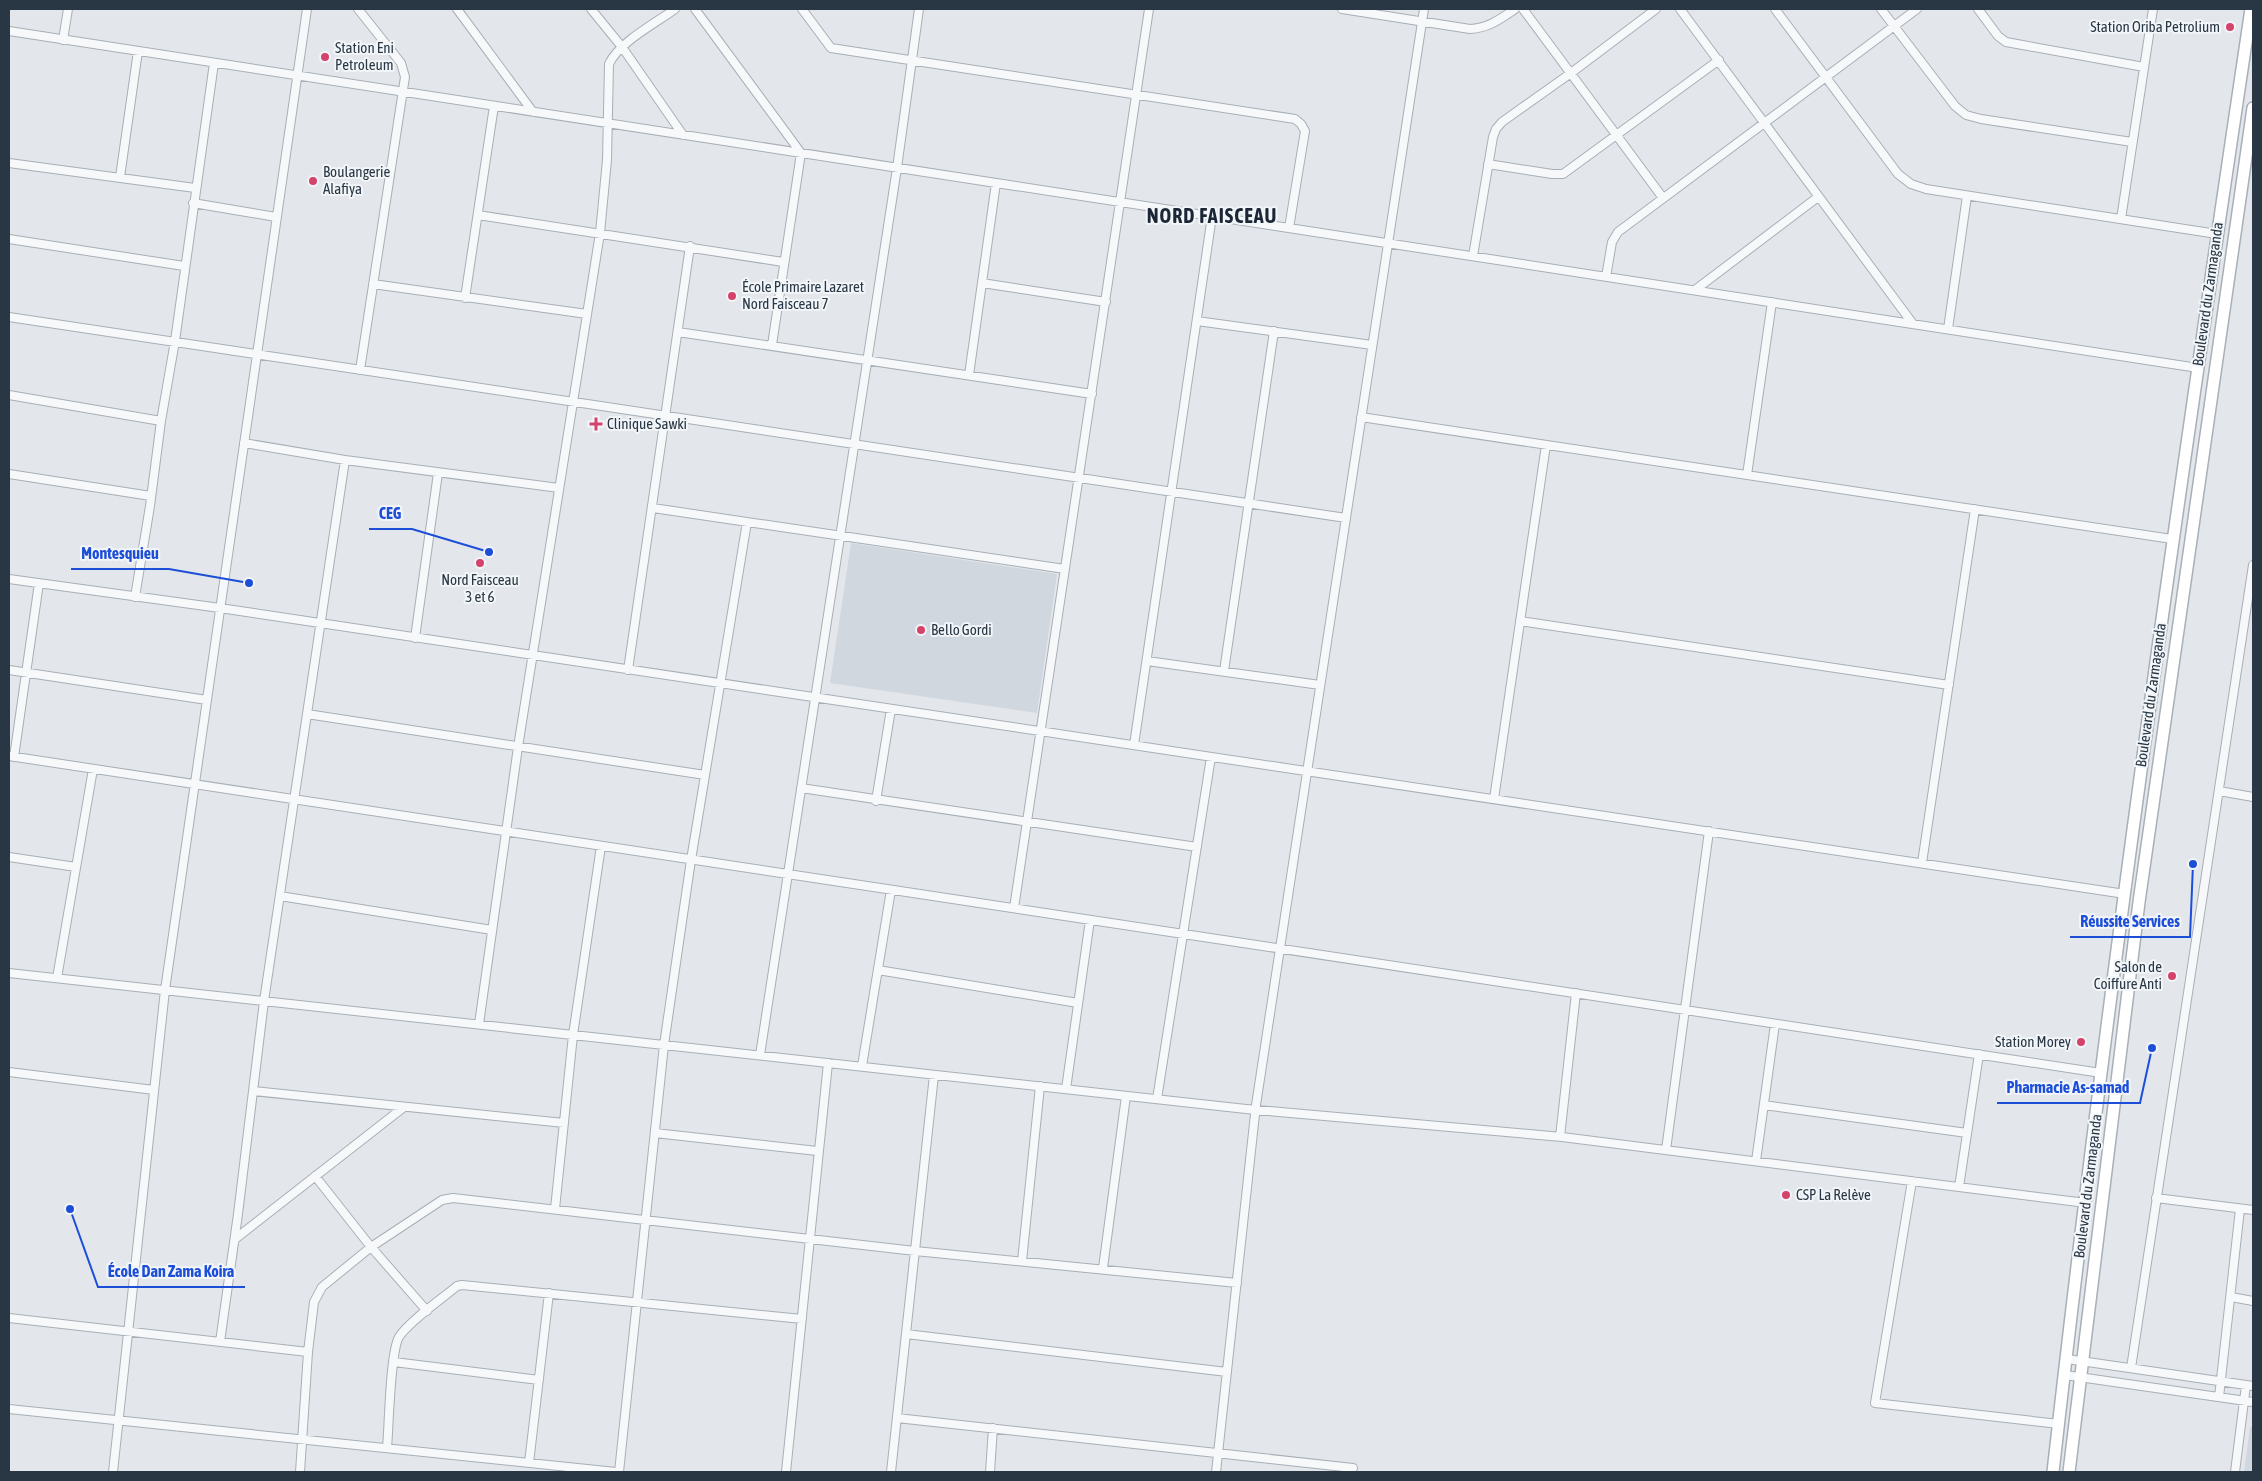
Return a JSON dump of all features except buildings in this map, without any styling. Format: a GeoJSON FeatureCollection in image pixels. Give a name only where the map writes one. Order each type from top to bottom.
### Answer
{"type":"FeatureCollection","features":[{"type":"Feature","properties":{"kind":"main road","name":"Boulevard du Zarmaganda"},"geometry":{"type":"LineString","coordinates":[[2053,1472],[2101,1073],[2172,539],[2251,9]]}},
{"type":"Feature","properties":{"kind":"main road","name":"Boulevard du Zarmaganda"},"geometry":{"type":"LineString","coordinates":[[2069,1472],[2079,1376],[2140,893],[2253,108]]}},
{"type":"Feature","properties":{"kind":"street"},"geometry":{"type":"LineString","coordinates":[[63,40],[68,9]]}},
{"type":"Feature","properties":{"kind":"street"},"geometry":{"type":"LineString","coordinates":[[113,1472],[165,990],[306,9]]}},
{"type":"Feature","properties":{"kind":"street"},"geometry":{"type":"LineString","coordinates":[[358,9],[402,63],[405,77],[360,370]]}},
{"type":"Feature","properties":{"kind":"street"},"geometry":{"type":"LineString","coordinates":[[456,9],[534,112]]}},
{"type":"Feature","properties":{"kind":"street"},"geometry":{"type":"LineString","coordinates":[[591,9],[622,47],[683,135]]}},
{"type":"Feature","properties":{"kind":"street"},"geometry":{"type":"LineString","coordinates":[[479,1024],[518,747],[600,233],[606,160],[609,64],[614,54],[622,47],[675,9]]}},
{"type":"Feature","properties":{"kind":"street"},"geometry":{"type":"LineString","coordinates":[[695,9],[801,153],[783,262],[772,345]]}},
{"type":"Feature","properties":{"kind":"street"},"geometry":{"type":"LineString","coordinates":[[802,9],[831,48],[1295,119],[1302,124],[1305,131],[1290,228]]}},
{"type":"Feature","properties":{"kind":"street"},"geometry":{"type":"LineString","coordinates":[[760,1055],[897,168],[919,9]]}},
{"type":"Feature","properties":{"kind":"street"},"geometry":{"type":"LineString","coordinates":[[1014,908],[1080,478],[1135,94],[1150,9]]}},
{"type":"Feature","properties":{"kind":"street"},"geometry":{"type":"LineString","coordinates":[[1342,9],[1470,28],[1482,28],[1493,24],[1515,9]]}},
{"type":"Feature","properties":{"kind":"street"},"geometry":{"type":"LineString","coordinates":[[1216,1472],[1255,1110],[1424,9]]}},
{"type":"Feature","properties":{"kind":"street"},"geometry":{"type":"LineString","coordinates":[[1523,9],[1663,198]]}},
{"type":"Feature","properties":{"kind":"street"},"geometry":{"type":"LineString","coordinates":[[1473,256],[1488,164],[1496,129],[1502,122],[1656,9]]}},
{"type":"Feature","properties":{"kind":"street"},"geometry":{"type":"LineString","coordinates":[[1680,9],[1913,324]]}},
{"type":"Feature","properties":{"kind":"street"},"geometry":{"type":"LineString","coordinates":[[1775,9],[1898,174],[1911,184],[1926,190],[2217,234]]}},
{"type":"Feature","properties":{"kind":"street"},"geometry":{"type":"LineString","coordinates":[[1881,9],[1955,106],[1966,115],[1981,119],[2132,142]]}},
{"type":"Feature","properties":{"kind":"street"},"geometry":{"type":"LineString","coordinates":[[1606,277],[1612,242],[1618,232],[1917,9]]}},
{"type":"Feature","properties":{"kind":"street"},"geometry":{"type":"LineString","coordinates":[[1978,9],[1998,36],[2006,42],[2144,66]]}},
{"type":"Feature","properties":{"kind":"street"},"geometry":{"type":"LineString","coordinates":[[2121,219],[2153,9]]}},
{"type":"Feature","properties":{"kind":"street"},"geometry":{"type":"LineString","coordinates":[[9,31],[2198,368]]}},
{"type":"Feature","properties":{"kind":"street"},"geometry":{"type":"LineString","coordinates":[[120,177],[138,51]]}},
{"type":"Feature","properties":{"kind":"street"},"geometry":{"type":"LineString","coordinates":[[1488,164],[1563,174],[1719,60]]}},
{"type":"Feature","properties":{"kind":"street"},"geometry":{"type":"LineString","coordinates":[[135,597],[175,341],[184,266],[214,63]]}},
{"type":"Feature","properties":{"kind":"street"},"geometry":{"type":"LineString","coordinates":[[465,298],[494,106]]}},
{"type":"Feature","properties":{"kind":"street"},"geometry":{"type":"LineString","coordinates":[[9,163],[195,188]]}},
{"type":"Feature","properties":{"kind":"street"},"geometry":{"type":"LineString","coordinates":[[969,375],[996,183]]}},
{"type":"Feature","properties":{"kind":"street"},"geometry":{"type":"LineString","coordinates":[[1948,329],[1967,196]]}},
{"type":"Feature","properties":{"kind":"street"},"geometry":{"type":"LineString","coordinates":[[1694,290],[1818,197]]}},
{"type":"Feature","properties":{"kind":"street"},"geometry":{"type":"LineString","coordinates":[[193,203],[276,218]]}},
{"type":"Feature","properties":{"kind":"street"},"geometry":{"type":"LineString","coordinates":[[478,215],[690,246],[783,262]]}},
{"type":"Feature","properties":{"kind":"street"},"geometry":{"type":"LineString","coordinates":[[1134,745],[1212,216]]}},
{"type":"Feature","properties":{"kind":"street"},"geometry":{"type":"LineString","coordinates":[[9,239],[184,266]]}},
{"type":"Feature","properties":{"kind":"street"},"geometry":{"type":"LineString","coordinates":[[628,670],[690,246]]}},
{"type":"Feature","properties":{"kind":"street"},"geometry":{"type":"LineString","coordinates":[[373,284],[588,314]]}},
{"type":"Feature","properties":{"kind":"street"},"geometry":{"type":"LineString","coordinates":[[982,284],[1106,302]]}},
{"type":"Feature","properties":{"kind":"street"},"geometry":{"type":"LineString","coordinates":[[1747,475],[1772,302]]}},
{"type":"Feature","properties":{"kind":"street"},"geometry":{"type":"LineString","coordinates":[[9,317],[1346,518]]}},
{"type":"Feature","properties":{"kind":"street"},"geometry":{"type":"LineString","coordinates":[[1197,321],[1372,345]]}},
{"type":"Feature","properties":{"kind":"street"},"geometry":{"type":"LineString","coordinates":[[678,332],[1092,394]]}},
{"type":"Feature","properties":{"kind":"street"},"geometry":{"type":"LineString","coordinates":[[1224,672],[1274,332]]}},
{"type":"Feature","properties":{"kind":"street"},"geometry":{"type":"LineString","coordinates":[[9,395],[161,421]]}},
{"type":"Feature","properties":{"kind":"street"},"geometry":{"type":"LineString","coordinates":[[1361,417],[2172,539]]}},
{"type":"Feature","properties":{"kind":"street"},"geometry":{"type":"LineString","coordinates":[[244,443],[346,460],[559,488]]}},
{"type":"Feature","properties":{"kind":"street"},"geometry":{"type":"LineString","coordinates":[[1494,799],[1546,445]]}},
{"type":"Feature","properties":{"kind":"street"},"geometry":{"type":"LineString","coordinates":[[220,1342],[235,1239],[264,1001],[346,460]]}},
{"type":"Feature","properties":{"kind":"street"},"geometry":{"type":"LineString","coordinates":[[415,638],[438,473]]}},
{"type":"Feature","properties":{"kind":"street"},"geometry":{"type":"LineString","coordinates":[[9,474],[151,496]]}},
{"type":"Feature","properties":{"kind":"street"},"geometry":{"type":"LineString","coordinates":[[653,508],[1066,570]]}},
{"type":"Feature","properties":{"kind":"street"},"geometry":{"type":"LineString","coordinates":[[1922,863],[1975,509]]}},
{"type":"Feature","properties":{"kind":"street"},"geometry":{"type":"LineString","coordinates":[[9,1409],[617,1472],[664,1045],[691,860],[747,522]]}},
{"type":"Feature","properties":{"kind":"street"},"geometry":{"type":"LineString","coordinates":[[2131,1368],[2253,565]]}},
{"type":"Feature","properties":{"kind":"street"},"geometry":{"type":"LineString","coordinates":[[9,579],[220,608],[2125,894]]}},
{"type":"Feature","properties":{"kind":"street"},"geometry":{"type":"LineString","coordinates":[[39,583],[27,673],[12,757],[2101,1073]]}},
{"type":"Feature","properties":{"kind":"street"},"geometry":{"type":"LineString","coordinates":[[1520,621],[1949,685]]}},
{"type":"Feature","properties":{"kind":"street"},"geometry":{"type":"LineString","coordinates":[[1147,661],[1320,685]]}},
{"type":"Feature","properties":{"kind":"street"},"geometry":{"type":"LineString","coordinates":[[9,670],[207,700]]}},
{"type":"Feature","properties":{"kind":"street"},"geometry":{"type":"LineString","coordinates":[[876,800],[891,709]]}},
{"type":"Feature","properties":{"kind":"street"},"geometry":{"type":"LineString","coordinates":[[307,714],[705,775]]}},
{"type":"Feature","properties":{"kind":"street"},"geometry":{"type":"LineString","coordinates":[[1157,1099],[1211,757]]}},
{"type":"Feature","properties":{"kind":"street"},"geometry":{"type":"LineString","coordinates":[[57,978],[93,769]]}},
{"type":"Feature","properties":{"kind":"street"},"geometry":{"type":"LineString","coordinates":[[801,788],[1197,848]]}},
{"type":"Feature","properties":{"kind":"street"},"geometry":{"type":"LineString","coordinates":[[2219,791],[2253,797]]}},
{"type":"Feature","properties":{"kind":"street"},"geometry":{"type":"LineString","coordinates":[[1666,1150],[1709,832]]}},
{"type":"Feature","properties":{"kind":"street"},"geometry":{"type":"LineString","coordinates":[[556,1209],[573,1035],[601,846]]}},
{"type":"Feature","properties":{"kind":"street"},"geometry":{"type":"LineString","coordinates":[[9,856],[76,867]]}},
{"type":"Feature","properties":{"kind":"street"},"geometry":{"type":"LineString","coordinates":[[862,1066],[891,890]]}},
{"type":"Feature","properties":{"kind":"street"},"geometry":{"type":"LineString","coordinates":[[280,896],[492,930]]}},
{"type":"Feature","properties":{"kind":"street"},"geometry":{"type":"LineString","coordinates":[[1066,1089],[1090,920]]}},
{"type":"Feature","properties":{"kind":"street"},"geometry":{"type":"LineString","coordinates":[[878,970],[1078,1003]]}},
{"type":"Feature","properties":{"kind":"street"},"geometry":{"type":"LineString","coordinates":[[9,973],[1255,1110],[1560,1137],[2086,1203]]}},
{"type":"Feature","properties":{"kind":"street"},"geometry":{"type":"LineString","coordinates":[[1560,1137],[1576,994]]}},
{"type":"Feature","properties":{"kind":"street"},"geometry":{"type":"LineString","coordinates":[[1756,1162],[1776,1024]]}},
{"type":"Feature","properties":{"kind":"street"},"geometry":{"type":"LineString","coordinates":[[1959,1187],[1979,1054]]}},
{"type":"Feature","properties":{"kind":"street"},"geometry":{"type":"LineString","coordinates":[[786,1472],[817,1151],[828,1063]]}},
{"type":"Feature","properties":{"kind":"street"},"geometry":{"type":"LineString","coordinates":[[9,1072],[154,1090]]}},
{"type":"Feature","properties":{"kind":"street"},"geometry":{"type":"LineString","coordinates":[[891,1472],[934,1074]]}},
{"type":"Feature","properties":{"kind":"street"},"geometry":{"type":"LineString","coordinates":[[1022,1261],[1040,1086]]}},
{"type":"Feature","properties":{"kind":"street"},"geometry":{"type":"LineString","coordinates":[[253,1091],[564,1123]]}},
{"type":"Feature","properties":{"kind":"street"},"geometry":{"type":"LineString","coordinates":[[1103,1268],[1126,1096]]}},
{"type":"Feature","properties":{"kind":"street"},"geometry":{"type":"LineString","coordinates":[[1764,1105],[1967,1133]]}},
{"type":"Feature","properties":{"kind":"street"},"geometry":{"type":"LineString","coordinates":[[235,1239],[404,1107]]}},
{"type":"Feature","properties":{"kind":"street"},"geometry":{"type":"LineString","coordinates":[[655,1133],[817,1151]]}},
{"type":"Feature","properties":{"kind":"street"},"geometry":{"type":"LineString","coordinates":[[315,1176],[371,1247],[427,1311]]}},
{"type":"Feature","properties":{"kind":"street"},"geometry":{"type":"LineString","coordinates":[[1912,1181],[1875,1403],[2058,1424]]}},
{"type":"Feature","properties":{"kind":"street"},"geometry":{"type":"LineString","coordinates":[[300,1472],[308,1352],[314,1302],[317,1294],[322,1287],[371,1247],[447,1198],[646,1219],[915,1251],[1103,1268],[1237,1283]]}},
{"type":"Feature","properties":{"kind":"street"},"geometry":{"type":"LineString","coordinates":[[2156,1198],[2253,1210]]}},
{"type":"Feature","properties":{"kind":"street"},"geometry":{"type":"LineString","coordinates":[[2219,1397],[2240,1209]]}},
{"type":"Feature","properties":{"kind":"street"},"geometry":{"type":"LineString","coordinates":[[387,1448],[394,1362],[398,1338],[457,1286],[549,1293],[802,1318]]}},
{"type":"Feature","properties":{"kind":"street"},"geometry":{"type":"LineString","coordinates":[[529,1463],[549,1293]]}},
{"type":"Feature","properties":{"kind":"street"},"geometry":{"type":"LineString","coordinates":[[2231,1297],[2253,1301]]}},
{"type":"Feature","properties":{"kind":"street"},"geometry":{"type":"LineString","coordinates":[[9,1318],[308,1352]]}},
{"type":"Feature","properties":{"kind":"street"},"geometry":{"type":"LineString","coordinates":[[906,1334],[1227,1372]]}},
{"type":"Feature","properties":{"kind":"street"},"geometry":{"type":"LineString","coordinates":[[2067,1359],[2250,1386],[2244,1401],[2235,1472]]}},
{"type":"Feature","properties":{"kind":"street"},"geometry":{"type":"LineString","coordinates":[[394,1362],[539,1380]]}},
{"type":"Feature","properties":{"kind":"street"},"geometry":{"type":"LineString","coordinates":[[2064,1379],[2079,1376],[2253,1402]]}},
{"type":"Feature","properties":{"kind":"street"},"geometry":{"type":"LineString","coordinates":[[897,1418],[1353,1468]]}},
{"type":"Feature","properties":{"kind":"street"},"geometry":{"type":"LineString","coordinates":[[990,1472],[993,1428]]}},
{"type":"Feature","properties":{"kind":"shaded area"},"geometry":{"type":"Polygon","coordinates":[[[851,543],[1057,574],[1037,713],[830,683],[851,543]]]}},
{"type":"Feature","properties":{"kind":"shaded area"},"geometry":{"type":"Polygon","coordinates":[[[2250,1427],[2253,1427],[2253,1472],[2244,1472],[2250,1427]]]}},
{"type":"Feature","properties":{"kind":"place","name":"Station Oriba Petrolium"},"geometry":{"type":"Point","coordinates":[2230,27]}},
{"type":"Feature","properties":{"kind":"place","name":"Station Eni Petroleum"},"geometry":{"type":"Point","coordinates":[325,57]}},
{"type":"Feature","properties":{"kind":"place","name":"Boulangerie Alafiya"},"geometry":{"type":"Point","coordinates":[313,181]}},
{"type":"Feature","properties":{"kind":"place","name":"École Primaire Lazaret Nord Faisceau 7"},"geometry":{"type":"Point","coordinates":[732,296]}},
{"type":"Feature","properties":{"kind":"place","name":"Clinique Sawki"},"geometry":{"type":"Point","coordinates":[596,424]}},
{"type":"Feature","properties":{"kind":"place","name":"CEG"},"geometry":{"type":"Point","coordinates":[489,552]}},
{"type":"Feature","properties":{"kind":"place","name":"Nord Faisceau 3 et 6"},"geometry":{"type":"Point","coordinates":[480,563]}},
{"type":"Feature","properties":{"kind":"place","name":"Montesquieu"},"geometry":{"type":"Point","coordinates":[249,583]}},
{"type":"Feature","properties":{"kind":"place","name":"Bello Gordi"},"geometry":{"type":"Point","coordinates":[921,630]}},
{"type":"Feature","properties":{"kind":"place","name":"Réussite Services"},"geometry":{"type":"Point","coordinates":[2193,864]}},
{"type":"Feature","properties":{"kind":"place","name":"Salon de Coiffure Anti"},"geometry":{"type":"Point","coordinates":[2172,976]}},
{"type":"Feature","properties":{"kind":"place","name":"Station Morey"},"geometry":{"type":"Point","coordinates":[2081,1042]}},
{"type":"Feature","properties":{"kind":"place","name":"Pharmacie As-samad"},"geometry":{"type":"Point","coordinates":[2152,1048]}},
{"type":"Feature","properties":{"kind":"place","name":"CSP La Relève"},"geometry":{"type":"Point","coordinates":[1786,1195]}},
{"type":"Feature","properties":{"kind":"place","name":"École Dan Zama Koira"},"geometry":{"type":"Point","coordinates":[70,1209]}},
{"type":"Feature","properties":{"kind":"district","name":"NORD FAISCEAU"},"geometry":{"type":"Point","coordinates":[1212,216]}}]}
